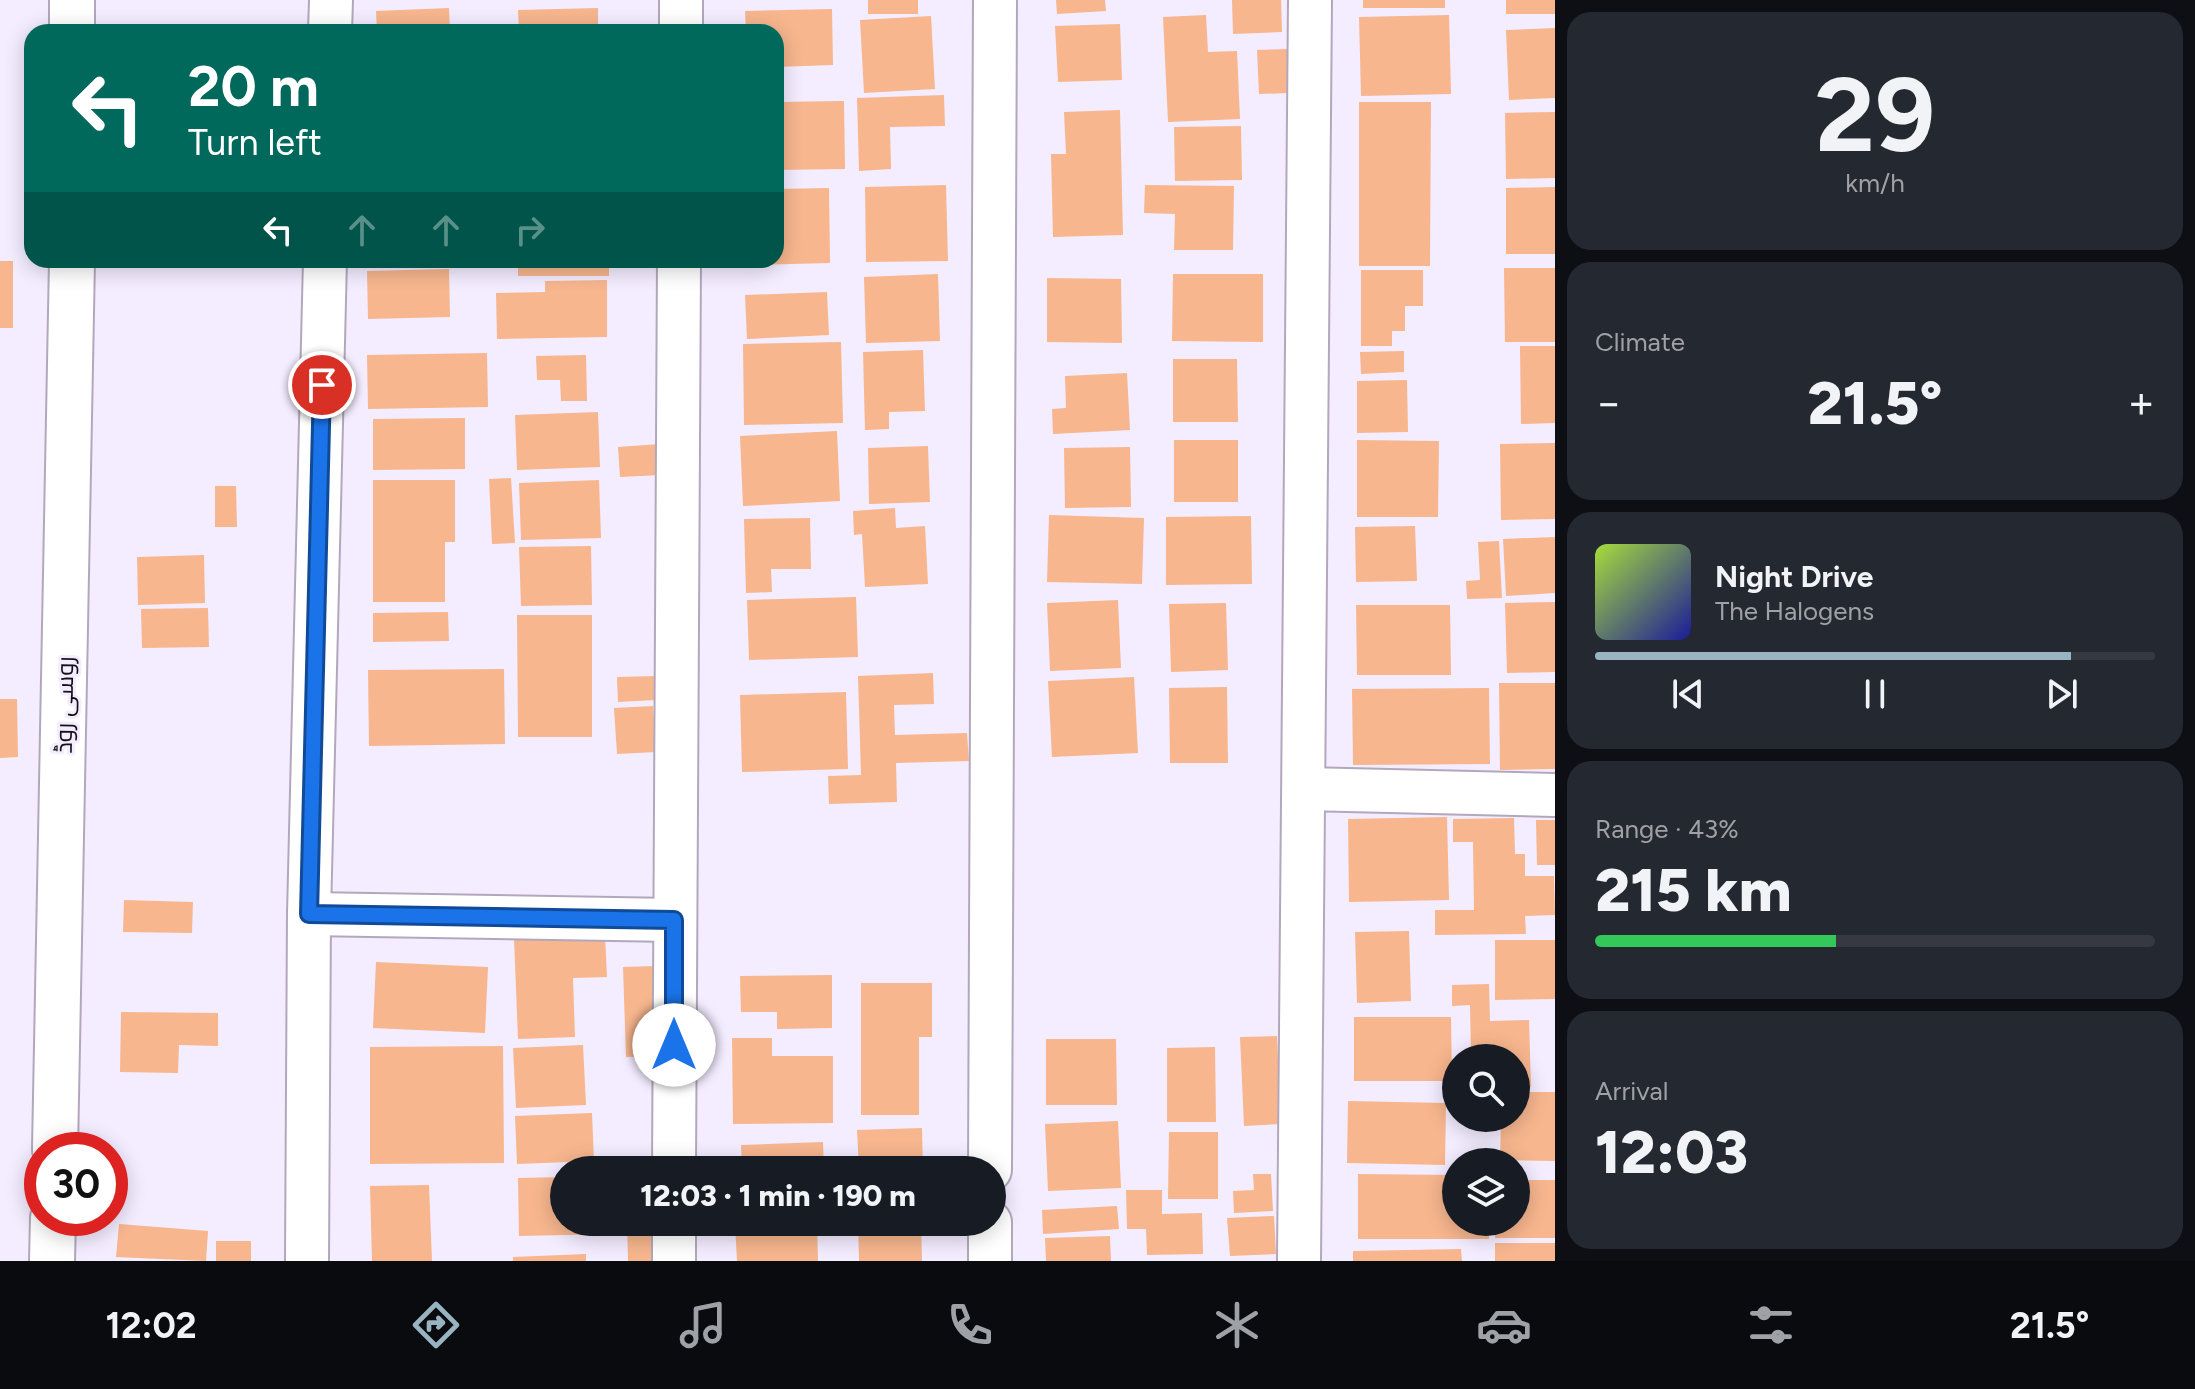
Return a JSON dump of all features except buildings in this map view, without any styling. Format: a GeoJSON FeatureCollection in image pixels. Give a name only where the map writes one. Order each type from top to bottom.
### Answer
{"type":"FeatureCollection","features":[{"type":"Feature","properties":{"kind":"main road"},"geometry":{"type":"LineString","coordinates":[[72,0],[72,24]]}},
{"type":"Feature","properties":{"kind":"main road","name":"روسی روڈ"},"geometry":{"type":"LineString","coordinates":[[55,1132],[72,268]]}},
{"type":"Feature","properties":{"kind":"main road"},"geometry":{"type":"LineString","coordinates":[[52,1261],[53,1236]]}},
{"type":"Feature","properties":{"kind":"street"},"geometry":{"type":"LineString","coordinates":[[330,24],[331,0]]}},
{"type":"Feature","properties":{"kind":"street"},"geometry":{"type":"LineString","coordinates":[[681,0],[681,24]]}},
{"type":"Feature","properties":{"kind":"street"},"geometry":{"type":"LineString","coordinates":[[990,1156],[995,0]]}},
{"type":"Feature","properties":{"kind":"street"},"geometry":{"type":"LineString","coordinates":[[1299,1261],[1310,0]]}},
{"type":"Feature","properties":{"kind":"street"},"geometry":{"type":"LineString","coordinates":[[307,1261],[309,914],[325,268]]}},
{"type":"Feature","properties":{"kind":"street"},"geometry":{"type":"LineString","coordinates":[[674,1156],[679,268]]}},
{"type":"Feature","properties":{"kind":"street"},"geometry":{"type":"LineString","coordinates":[[1305,789],[1555,795]]}},
{"type":"Feature","properties":{"kind":"street"},"geometry":{"type":"LineString","coordinates":[[309,914],[674,920]]}},
{"type":"Feature","properties":{"kind":"street"},"geometry":{"type":"LineString","coordinates":[[674,1236],[674,1261]]}},
{"type":"Feature","properties":{"kind":"street"},"geometry":{"type":"LineString","coordinates":[[990,1236],[990,1261]]}},
{"type":"Feature","properties":{"kind":"route"},"geometry":{"type":"LineString","coordinates":[[322,385],[309,914],[674,920],[674,1045]]}}]}
